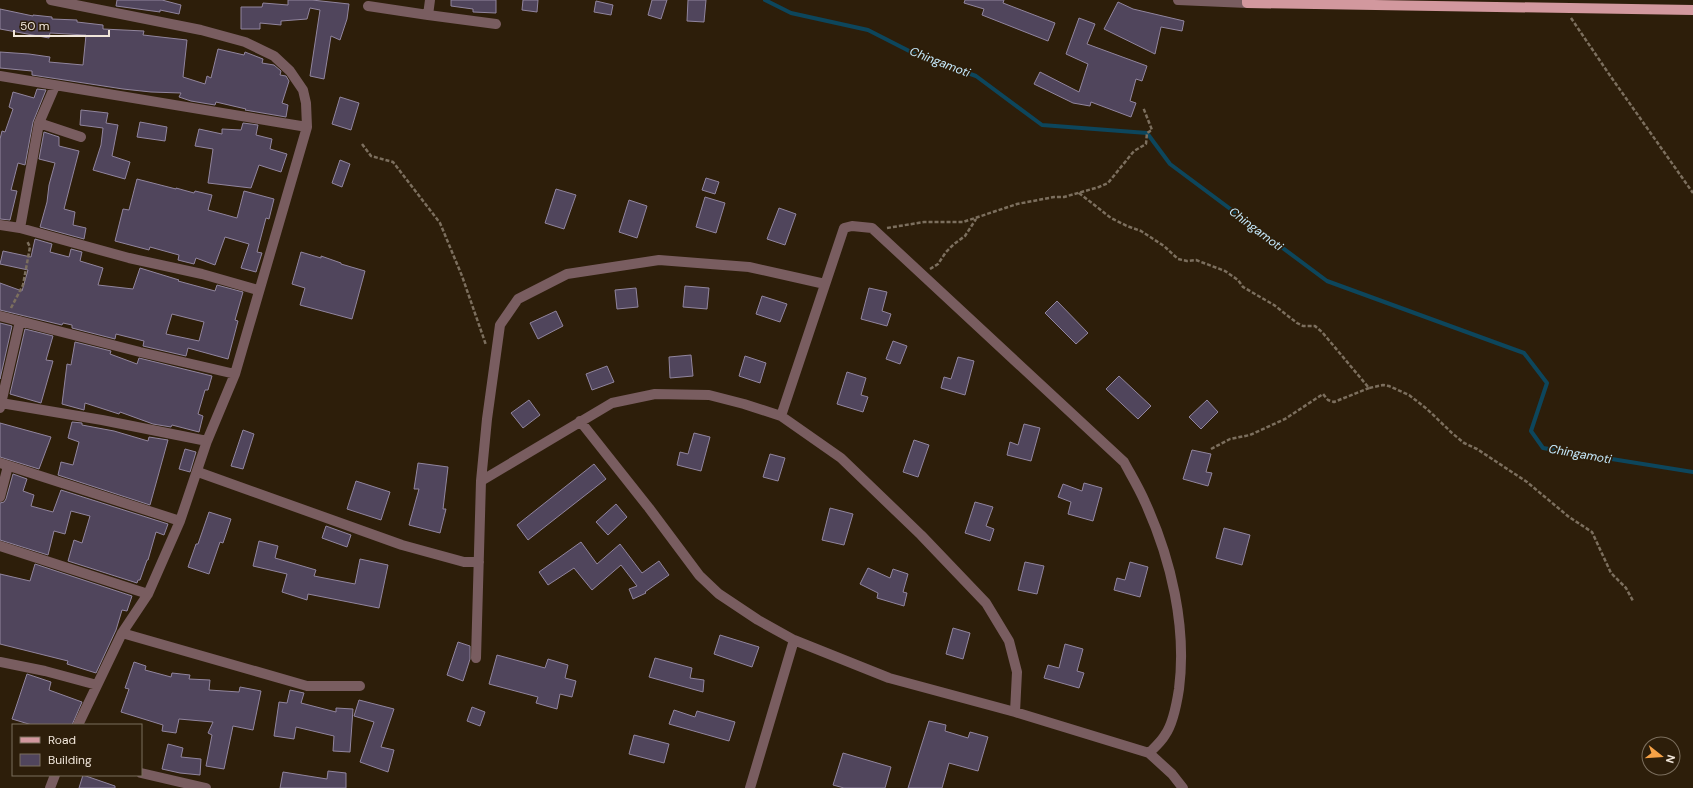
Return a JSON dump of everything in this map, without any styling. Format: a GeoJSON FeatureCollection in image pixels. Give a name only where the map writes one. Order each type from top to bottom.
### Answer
{"type":"FeatureCollection","features":[{"type":"Feature","properties":{"kind":"main road"},"geometry":{"type":"LineString","coordinates":[[1247,1],[1693,10]]}},
{"type":"Feature","properties":{"kind":"street"},"geometry":{"type":"LineString","coordinates":[[51,0],[201,30],[245,42],[274,56],[290,71],[303,90],[306,103],[307,127],[258,290],[235,374],[207,441],[198,472],[180,521],[148,594],[122,633],[78,724]]}},
{"type":"Feature","properties":{"kind":"street"},"geometry":{"type":"LineString","coordinates":[[428,15],[430,0]]}},
{"type":"Feature","properties":{"kind":"street"},"geometry":{"type":"LineString","coordinates":[[1178,0],[1247,1]]}},
{"type":"Feature","properties":{"kind":"street"},"geometry":{"type":"LineString","coordinates":[[368,6],[496,24]]}},
{"type":"Feature","properties":{"kind":"street"},"geometry":{"type":"LineString","coordinates":[[0,76],[307,127]]}},
{"type":"Feature","properties":{"kind":"street"},"geometry":{"type":"LineString","coordinates":[[20,228],[39,123],[56,86]]}},
{"type":"Feature","properties":{"kind":"street"},"geometry":{"type":"LineString","coordinates":[[39,123],[81,137]]}},
{"type":"Feature","properties":{"kind":"street"},"geometry":{"type":"LineString","coordinates":[[0,226],[20,228],[129,258],[202,274],[258,290]]}},
{"type":"Feature","properties":{"kind":"street"},"geometry":{"type":"LineString","coordinates":[[781,416],[844,228],[852,226],[872,228],[1124,462],[1145,502],[1160,538],[1174,586],[1181,641],[1180,678],[1177,704],[1166,735],[1149,754]]}},
{"type":"Feature","properties":{"kind":"street"},"geometry":{"type":"LineString","coordinates":[[476,658],[481,481],[487,419],[500,325],[518,299],[567,274],[659,260],[749,266],[825,284]]}},
{"type":"Feature","properties":{"kind":"street"},"geometry":{"type":"LineString","coordinates":[[3,316],[140,352],[235,374]]}},
{"type":"Feature","properties":{"kind":"street"},"geometry":{"type":"LineString","coordinates":[[20,321],[1,406],[102,420],[207,441]]}},
{"type":"Feature","properties":{"kind":"street"},"geometry":{"type":"LineString","coordinates":[[481,481],[612,403],[655,394],[709,395],[781,416],[840,458],[921,535],[986,602],[1009,641],[1017,672],[1015,712]]}},
{"type":"Feature","properties":{"kind":"street"},"geometry":{"type":"LineString","coordinates":[[580,421],[649,508],[699,575],[718,594],[794,640],[889,678],[1015,712],[1149,754],[1172,774],[1183,788]]}},
{"type":"Feature","properties":{"kind":"street"},"geometry":{"type":"LineString","coordinates":[[0,497],[4,464],[180,521]]}},
{"type":"Feature","properties":{"kind":"street"},"geometry":{"type":"LineString","coordinates":[[198,472],[402,545],[464,562],[478,562]]}},
{"type":"Feature","properties":{"kind":"street"},"geometry":{"type":"LineString","coordinates":[[0,546],[148,594]]}},
{"type":"Feature","properties":{"kind":"street"},"geometry":{"type":"LineString","coordinates":[[122,633],[307,686],[360,686]]}},
{"type":"Feature","properties":{"kind":"street"},"geometry":{"type":"LineString","coordinates":[[750,788],[794,640]]}},
{"type":"Feature","properties":{"kind":"street"},"geometry":{"type":"LineString","coordinates":[[0,662],[45,671],[97,685]]}},
{"type":"Feature","properties":{"kind":"street"},"geometry":{"type":"LineString","coordinates":[[142,773],[206,788]]}},
{"type":"Feature","properties":{"kind":"street"},"geometry":{"type":"LineString","coordinates":[[50,788],[55,776]]}},
{"type":"Feature","properties":{"kind":"path"},"geometry":{"type":"LineString","coordinates":[[1564,7],[1611,77],[1693,193]]}},
{"type":"Feature","properties":{"kind":"path"},"geometry":{"type":"LineString","coordinates":[[872,228],[924,222],[962,222],[1017,204],[1054,197],[1064,197],[1108,183],[1134,151],[1146,144],[1147,134],[1152,130],[1143,107]]}},
{"type":"Feature","properties":{"kind":"path"},"geometry":{"type":"LineString","coordinates":[[362,144],[371,156],[394,162],[440,223],[462,276],[487,347]]}},
{"type":"Feature","properties":{"kind":"path"},"geometry":{"type":"LineString","coordinates":[[1080,193],[1110,218],[1127,226],[1141,230],[1164,246],[1178,259],[1187,261],[1196,260],[1225,271],[1238,280],[1243,287],[1274,305],[1297,323],[1304,326],[1315,326],[1322,332],[1369,388]]}},
{"type":"Feature","properties":{"kind":"path"},"geometry":{"type":"LineString","coordinates":[[921,274],[938,264],[946,252],[965,236],[976,218]]}},
{"type":"Feature","properties":{"kind":"path"},"geometry":{"type":"LineString","coordinates":[[3,316],[23,285],[30,248],[20,228]]}},
{"type":"Feature","properties":{"kind":"path"},"geometry":{"type":"LineString","coordinates":[[1211,449],[1230,439],[1250,435],[1285,419],[1323,394],[1328,400],[1334,402],[1369,388],[1383,385],[1389,386],[1409,395],[1427,409],[1464,443],[1478,449],[1526,482],[1569,517],[1592,532],[1611,573],[1626,588],[1633,601]]}},
{"type":"Feature","properties":{"kind":"building"},"geometry":{"type":"Polygon","coordinates":[[[117,0],[162,0],[181,5],[179,14],[160,10],[160,12],[116,6],[117,0]]]}},
{"type":"Feature","properties":{"kind":"building"},"geometry":{"type":"Polygon","coordinates":[[[288,0],[312,0],[349,4],[347,19],[340,40],[331,36],[324,79],[310,76],[320,10],[310,8],[307,19],[281,21],[281,25],[260,23],[260,29],[241,29],[241,7],[262,7],[263,3],[288,5],[288,0]]]}},
{"type":"Feature","properties":{"kind":"building"},"geometry":{"type":"Polygon","coordinates":[[[451,0],[496,0],[496,13],[473,12],[473,9],[451,6],[451,0]]]}},
{"type":"Feature","properties":{"kind":"building"},"geometry":{"type":"Polygon","coordinates":[[[523,0],[538,0],[537,12],[522,10],[523,0]]]}},
{"type":"Feature","properties":{"kind":"building"},"geometry":{"type":"Polygon","coordinates":[[[652,0],[667,0],[661,19],[648,15],[652,0]]]}},
{"type":"Feature","properties":{"kind":"building"},"geometry":{"type":"Polygon","coordinates":[[[688,0],[706,0],[704,22],[687,21],[688,0]]]}},
{"type":"Feature","properties":{"kind":"building"},"geometry":{"type":"Polygon","coordinates":[[[965,0],[1004,0],[1003,3],[1055,23],[1048,41],[982,15],[984,9],[964,3],[965,0]]]}},
{"type":"Feature","properties":{"kind":"building"},"geometry":{"type":"Polygon","coordinates":[[[596,1],[613,5],[611,15],[594,12],[596,1]]]}},
{"type":"Feature","properties":{"kind":"building"},"geometry":{"type":"Polygon","coordinates":[[[1118,2],[1133,9],[1184,21],[1182,31],[1161,27],[1155,54],[1104,29],[1118,2]]]}},
{"type":"Feature","properties":{"kind":"building"},"geometry":{"type":"Polygon","coordinates":[[[0,9],[33,16],[52,17],[52,19],[77,20],[77,22],[103,25],[103,29],[144,31],[143,35],[187,40],[183,77],[205,84],[207,76],[211,78],[218,49],[244,55],[245,52],[263,59],[262,63],[274,65],[281,71],[280,75],[286,76],[289,81],[282,103],[288,105],[286,117],[245,110],[246,109],[216,102],[215,105],[191,101],[179,97],[181,93],[123,89],[32,75],[32,71],[0,68],[0,52],[50,57],[49,62],[83,65],[86,35],[50,33],[49,38],[0,29],[0,9]]]}},
{"type":"Feature","properties":{"kind":"building"},"geometry":{"type":"Polygon","coordinates":[[[1079,18],[1095,24],[1087,44],[1147,66],[1142,81],[1136,79],[1130,101],[1136,103],[1131,117],[1091,102],[1090,106],[1073,103],[1034,84],[1040,72],[1079,92],[1088,64],[1066,54],[1079,18]]]}},
{"type":"Feature","properties":{"kind":"building"},"geometry":{"type":"Polygon","coordinates":[[[37,89],[46,90],[33,122],[25,165],[18,163],[11,190],[17,191],[10,220],[0,219],[0,139],[2,131],[5,132],[13,109],[9,107],[13,92],[34,98],[37,89]]]}},
{"type":"Feature","properties":{"kind":"building"},"geometry":{"type":"Polygon","coordinates":[[[340,97],[359,103],[351,130],[332,124],[340,97]]]}},
{"type":"Feature","properties":{"kind":"building"},"geometry":{"type":"Polygon","coordinates":[[[81,110],[108,113],[106,123],[118,125],[112,156],[130,162],[125,179],[93,170],[101,145],[103,128],[80,125],[81,110]]]}},
{"type":"Feature","properties":{"kind":"building"},"geometry":{"type":"Polygon","coordinates":[[[140,122],[167,127],[165,141],[137,137],[140,122]]]}},
{"type":"Feature","properties":{"kind":"building"},"geometry":{"type":"Polygon","coordinates":[[[243,123],[258,125],[256,135],[272,139],[270,149],[287,154],[281,172],[259,165],[251,188],[208,183],[213,149],[195,146],[199,129],[222,134],[222,129],[241,130],[243,123]]]}},
{"type":"Feature","properties":{"kind":"building"},"geometry":{"type":"Polygon","coordinates":[[[44,132],[59,137],[59,146],[79,151],[64,209],[75,212],[73,225],[86,228],[84,239],[40,227],[55,163],[39,159],[44,132]]]}},
{"type":"Feature","properties":{"kind":"building"},"geometry":{"type":"Polygon","coordinates":[[[340,160],[350,164],[342,187],[332,183],[340,160]]]}},
{"type":"Feature","properties":{"kind":"building"},"geometry":{"type":"Polygon","coordinates":[[[706,178],[719,182],[715,194],[702,190],[706,178]]]}},
{"type":"Feature","properties":{"kind":"building"},"geometry":{"type":"Polygon","coordinates":[[[137,179],[194,193],[195,191],[212,195],[208,210],[237,218],[244,191],[274,199],[269,219],[266,218],[257,252],[262,253],[256,272],[241,268],[249,244],[225,237],[215,265],[196,258],[194,264],[178,260],[179,255],[150,247],[149,250],[115,241],[123,209],[129,210],[137,179]]]}},
{"type":"Feature","properties":{"kind":"building"},"geometry":{"type":"Polygon","coordinates":[[[556,189],[576,195],[564,229],[545,223],[556,189]]]}},
{"type":"Feature","properties":{"kind":"building"},"geometry":{"type":"Polygon","coordinates":[[[705,197],[725,203],[716,233],[696,227],[705,197]]]}},
{"type":"Feature","properties":{"kind":"building"},"geometry":{"type":"Polygon","coordinates":[[[629,200],[647,206],[637,238],[619,232],[629,200]]]}},
{"type":"Feature","properties":{"kind":"building"},"geometry":{"type":"Polygon","coordinates":[[[779,208],[796,214],[785,245],[767,239],[779,208]]]}},
{"type":"Feature","properties":{"kind":"building"},"geometry":{"type":"Polygon","coordinates":[[[35,239],[52,244],[50,252],[69,257],[71,249],[82,252],[80,261],[103,268],[98,285],[133,289],[140,268],[179,280],[178,281],[215,291],[217,285],[243,292],[235,320],[238,321],[228,359],[188,348],[186,356],[143,346],[144,341],[116,334],[115,339],[72,328],[72,325],[63,323],[62,325],[0,310],[0,283],[22,291],[28,270],[0,264],[3,251],[31,257],[35,239]],[[172,314],[166,334],[199,341],[204,322],[172,314]]]}},
{"type":"Feature","properties":{"kind":"building"},"geometry":{"type":"Polygon","coordinates":[[[301,252],[321,258],[321,256],[365,271],[352,319],[300,305],[305,288],[292,284],[301,252]]]}},
{"type":"Feature","properties":{"kind":"building"},"geometry":{"type":"Polygon","coordinates":[[[685,286],[709,288],[707,309],[683,307],[685,286]]]}},
{"type":"Feature","properties":{"kind":"building"},"geometry":{"type":"Polygon","coordinates":[[[636,288],[638,307],[617,309],[615,290],[636,288]]]}},
{"type":"Feature","properties":{"kind":"building"},"geometry":{"type":"Polygon","coordinates":[[[869,288],[887,292],[882,311],[891,314],[887,326],[861,319],[869,288]]]}},
{"type":"Feature","properties":{"kind":"building"},"geometry":{"type":"Polygon","coordinates":[[[762,296],[787,304],[780,322],[756,314],[762,296]]]}},
{"type":"Feature","properties":{"kind":"building"},"geometry":{"type":"Polygon","coordinates":[[[1057,301],[1088,333],[1076,344],[1045,313],[1057,301]]]}},
{"type":"Feature","properties":{"kind":"building"},"geometry":{"type":"Polygon","coordinates":[[[556,311],[563,326],[538,339],[530,323],[556,311]]]}},
{"type":"Feature","properties":{"kind":"building"},"geometry":{"type":"Polygon","coordinates":[[[0,323],[12,326],[0,379],[0,323]]]}},
{"type":"Feature","properties":{"kind":"building"},"geometry":{"type":"Polygon","coordinates":[[[25,329],[53,336],[46,360],[53,361],[41,403],[10,394],[25,329]]]}},
{"type":"Feature","properties":{"kind":"building"},"geometry":{"type":"Polygon","coordinates":[[[893,341],[907,346],[900,364],[886,359],[893,341]]]}},
{"type":"Feature","properties":{"kind":"building"},"geometry":{"type":"Polygon","coordinates":[[[75,342],[111,351],[110,354],[137,364],[139,358],[212,376],[208,390],[205,390],[198,414],[203,416],[199,432],[172,425],[171,427],[153,424],[120,412],[119,414],[85,403],[84,410],[62,404],[67,364],[71,365],[75,342]]]}},
{"type":"Feature","properties":{"kind":"building"},"geometry":{"type":"Polygon","coordinates":[[[691,355],[693,376],[670,378],[669,357],[691,355]]]}},
{"type":"Feature","properties":{"kind":"building"},"geometry":{"type":"Polygon","coordinates":[[[745,356],[766,363],[760,383],[739,376],[745,356]]]}},
{"type":"Feature","properties":{"kind":"building"},"geometry":{"type":"Polygon","coordinates":[[[958,357],[974,361],[965,395],[941,388],[944,377],[951,379],[958,357]]]}},
{"type":"Feature","properties":{"kind":"building"},"geometry":{"type":"Polygon","coordinates":[[[607,366],[614,382],[592,390],[586,374],[607,366]]]}},
{"type":"Feature","properties":{"kind":"building"},"geometry":{"type":"Polygon","coordinates":[[[847,372],[866,378],[861,395],[868,397],[863,412],[837,404],[847,372]]]}},
{"type":"Feature","properties":{"kind":"building"},"geometry":{"type":"Polygon","coordinates":[[[1119,376],[1151,406],[1138,419],[1106,389],[1119,376]]]}},
{"type":"Feature","properties":{"kind":"building"},"geometry":{"type":"Polygon","coordinates":[[[529,400],[540,415],[523,428],[511,413],[529,400]]]}},
{"type":"Feature","properties":{"kind":"building"},"geometry":{"type":"Polygon","coordinates":[[[1207,400],[1218,412],[1201,429],[1189,417],[1207,400]]]}},
{"type":"Feature","properties":{"kind":"building"},"geometry":{"type":"Polygon","coordinates":[[[72,422],[114,431],[148,441],[149,437],[168,440],[150,505],[58,475],[61,462],[73,465],[79,442],[68,438],[72,422]]]}},
{"type":"Feature","properties":{"kind":"building"},"geometry":{"type":"Polygon","coordinates":[[[0,423],[51,437],[39,469],[0,457],[0,423]]]}},
{"type":"Feature","properties":{"kind":"building"},"geometry":{"type":"Polygon","coordinates":[[[1024,424],[1040,428],[1031,461],[1007,455],[1010,442],[1018,445],[1024,424]]]}},
{"type":"Feature","properties":{"kind":"building"},"geometry":{"type":"Polygon","coordinates":[[[243,430],[254,434],[243,469],[231,466],[243,430]]]}},
{"type":"Feature","properties":{"kind":"building"},"geometry":{"type":"Polygon","coordinates":[[[694,433],[710,437],[701,471],[677,465],[680,452],[688,454],[694,433]]]}},
{"type":"Feature","properties":{"kind":"building"},"geometry":{"type":"Polygon","coordinates":[[[914,440],[929,445],[918,477],[903,472],[914,440]]]}},
{"type":"Feature","properties":{"kind":"building"},"geometry":{"type":"Polygon","coordinates":[[[185,449],[196,452],[190,472],[179,469],[185,449]]]}},
{"type":"Feature","properties":{"kind":"building"},"geometry":{"type":"Polygon","coordinates":[[[1192,450],[1211,454],[1206,472],[1212,473],[1208,486],[1183,479],[1192,450]]]}},
{"type":"Feature","properties":{"kind":"building"},"geometry":{"type":"Polygon","coordinates":[[[770,454],[785,458],[778,481],[763,477],[770,454]]]}},
{"type":"Feature","properties":{"kind":"building"},"geometry":{"type":"Polygon","coordinates":[[[418,463],[448,467],[443,509],[446,509],[440,533],[409,525],[419,489],[414,489],[418,463]]]}},
{"type":"Feature","properties":{"kind":"building"},"geometry":{"type":"Polygon","coordinates":[[[594,464],[606,479],[528,540],[517,525],[594,464]]]}},
{"type":"Feature","properties":{"kind":"building"},"geometry":{"type":"Polygon","coordinates":[[[13,474],[27,479],[23,491],[34,495],[31,506],[53,512],[61,490],[168,524],[164,535],[156,532],[148,560],[140,580],[138,580],[137,583],[68,561],[74,540],[82,543],[90,516],[71,511],[65,534],[54,531],[48,555],[0,540],[0,503],[4,502],[6,499],[13,474]]]}},
{"type":"Feature","properties":{"kind":"building"},"geometry":{"type":"Polygon","coordinates":[[[356,481],[390,492],[381,520],[347,509],[356,481]]]}},
{"type":"Feature","properties":{"kind":"building"},"geometry":{"type":"Polygon","coordinates":[[[1084,483],[1102,488],[1093,521],[1068,514],[1071,502],[1058,497],[1063,484],[1082,491],[1084,483]]]}},
{"type":"Feature","properties":{"kind":"building"},"geometry":{"type":"Polygon","coordinates":[[[975,502],[993,507],[986,526],[994,529],[990,541],[965,533],[975,502]]]}},
{"type":"Feature","properties":{"kind":"building"},"geometry":{"type":"Polygon","coordinates":[[[616,504],[627,517],[608,535],[596,522],[616,504]]]}},
{"type":"Feature","properties":{"kind":"building"},"geometry":{"type":"Polygon","coordinates":[[[830,508],[853,514],[844,545],[822,540],[830,508]]]}},
{"type":"Feature","properties":{"kind":"building"},"geometry":{"type":"Polygon","coordinates":[[[209,512],[231,519],[223,543],[220,542],[209,574],[188,567],[209,512]]]}},
{"type":"Feature","properties":{"kind":"building"},"geometry":{"type":"Polygon","coordinates":[[[326,526],[351,535],[347,547],[322,538],[326,526]]]}},
{"type":"Feature","properties":{"kind":"building"},"geometry":{"type":"Polygon","coordinates":[[[1224,528],[1250,535],[1242,565],[1216,558],[1224,528]]]}},
{"type":"Feature","properties":{"kind":"building"},"geometry":{"type":"Polygon","coordinates":[[[259,541],[278,546],[275,558],[316,570],[314,576],[355,584],[360,559],[388,565],[379,608],[308,594],[307,600],[282,592],[287,574],[253,566],[259,541]]]}},
{"type":"Feature","properties":{"kind":"building"},"geometry":{"type":"Polygon","coordinates":[[[581,542],[597,564],[620,544],[642,573],[659,561],[669,575],[645,592],[646,593],[633,599],[629,589],[637,586],[621,565],[592,590],[574,568],[548,585],[539,572],[581,542]]]}},
{"type":"Feature","properties":{"kind":"building"},"geometry":{"type":"Polygon","coordinates":[[[1025,562],[1044,566],[1037,594],[1018,590],[1025,562]]]}},
{"type":"Feature","properties":{"kind":"building"},"geometry":{"type":"Polygon","coordinates":[[[1130,562],[1148,567],[1140,597],[1114,590],[1117,578],[1125,580],[1130,562]]]}},
{"type":"Feature","properties":{"kind":"building"},"geometry":{"type":"Polygon","coordinates":[[[35,564],[132,596],[127,611],[122,610],[116,630],[96,673],[67,664],[68,661],[0,644],[0,574],[30,581],[35,564]]]}},
{"type":"Feature","properties":{"kind":"building"},"geometry":{"type":"Polygon","coordinates":[[[868,568],[890,578],[893,569],[908,574],[903,592],[907,593],[904,606],[877,598],[878,593],[860,584],[868,568]]]}},
{"type":"Feature","properties":{"kind":"building"},"geometry":{"type":"Polygon","coordinates":[[[953,628],[970,633],[963,659],[946,654],[953,628]]]}},
{"type":"Feature","properties":{"kind":"building"},"geometry":{"type":"Polygon","coordinates":[[[720,635],[759,647],[752,667],[714,654],[720,635]]]}},
{"type":"Feature","properties":{"kind":"building"},"geometry":{"type":"Polygon","coordinates":[[[458,642],[470,646],[470,659],[463,681],[447,675],[458,642]]]}},
{"type":"Feature","properties":{"kind":"building"},"geometry":{"type":"Polygon","coordinates":[[[1065,644],[1083,649],[1077,671],[1084,673],[1079,688],[1044,678],[1048,665],[1059,668],[1065,644]]]}},
{"type":"Feature","properties":{"kind":"building"},"geometry":{"type":"Polygon","coordinates":[[[497,655],[545,668],[548,659],[568,665],[565,678],[576,681],[572,697],[560,694],[557,709],[536,703],[538,697],[489,684],[497,655]]]}},
{"type":"Feature","properties":{"kind":"building"},"geometry":{"type":"Polygon","coordinates":[[[655,658],[692,668],[690,678],[704,680],[703,692],[649,677],[655,658]]]}},
{"type":"Feature","properties":{"kind":"building"},"geometry":{"type":"Polygon","coordinates":[[[134,662],[146,666],[145,670],[171,677],[172,673],[190,675],[189,679],[210,680],[209,690],[239,692],[240,687],[261,691],[253,730],[233,726],[224,769],[206,766],[212,735],[208,733],[213,722],[179,719],[176,733],[162,731],[163,725],[121,712],[129,689],[125,688],[134,662]]]}},
{"type":"Feature","properties":{"kind":"building"},"geometry":{"type":"Polygon","coordinates":[[[27,674],[51,682],[49,690],[82,702],[72,724],[29,724],[12,719],[27,674]]]}},
{"type":"Feature","properties":{"kind":"building"},"geometry":{"type":"Polygon","coordinates":[[[290,690],[304,693],[301,703],[336,712],[336,708],[353,709],[350,752],[333,751],[334,736],[296,727],[294,739],[274,736],[279,702],[287,703],[290,690]]]}},
{"type":"Feature","properties":{"kind":"building"},"geometry":{"type":"Polygon","coordinates":[[[359,700],[394,709],[381,747],[394,750],[388,772],[360,762],[374,722],[354,716],[359,700]]]}},
{"type":"Feature","properties":{"kind":"building"},"geometry":{"type":"Polygon","coordinates":[[[472,707],[485,712],[480,726],[467,721],[472,707]]]}},
{"type":"Feature","properties":{"kind":"building"},"geometry":{"type":"Polygon","coordinates":[[[674,710],[695,717],[697,711],[735,722],[729,741],[669,724],[674,710]]]}},
{"type":"Feature","properties":{"kind":"building"},"geometry":{"type":"Polygon","coordinates":[[[929,721],[946,725],[945,731],[968,738],[970,732],[988,737],[978,771],[949,763],[942,788],[908,788],[929,721]]]}},
{"type":"Feature","properties":{"kind":"building"},"geometry":{"type":"Polygon","coordinates":[[[634,735],[669,744],[664,763],[629,754],[634,735]]]}},
{"type":"Feature","properties":{"kind":"building"},"geometry":{"type":"Polygon","coordinates":[[[168,744],[183,748],[181,757],[201,759],[200,775],[162,769],[168,744]]]}},
{"type":"Feature","properties":{"kind":"building"},"geometry":{"type":"Polygon","coordinates":[[[843,753],[891,767],[885,788],[844,788],[833,785],[843,753]]]}},
{"type":"Feature","properties":{"kind":"building"},"geometry":{"type":"Polygon","coordinates":[[[328,771],[346,773],[346,788],[280,788],[283,772],[327,779],[328,771]]]}},
{"type":"Feature","properties":{"kind":"building"},"geometry":{"type":"Polygon","coordinates":[[[83,776],[115,786],[115,788],[79,788],[83,776]]]}},
{"type":"Feature","properties":{"kind":"waterway","name":"Chingamoti"},"geometry":{"type":"LineString","coordinates":[[765,0],[791,13],[868,30],[917,55],[976,76],[1042,125],[1147,133],[1170,164],[1327,281],[1524,353],[1547,383],[1531,431],[1543,448],[1693,472]]}}]}
